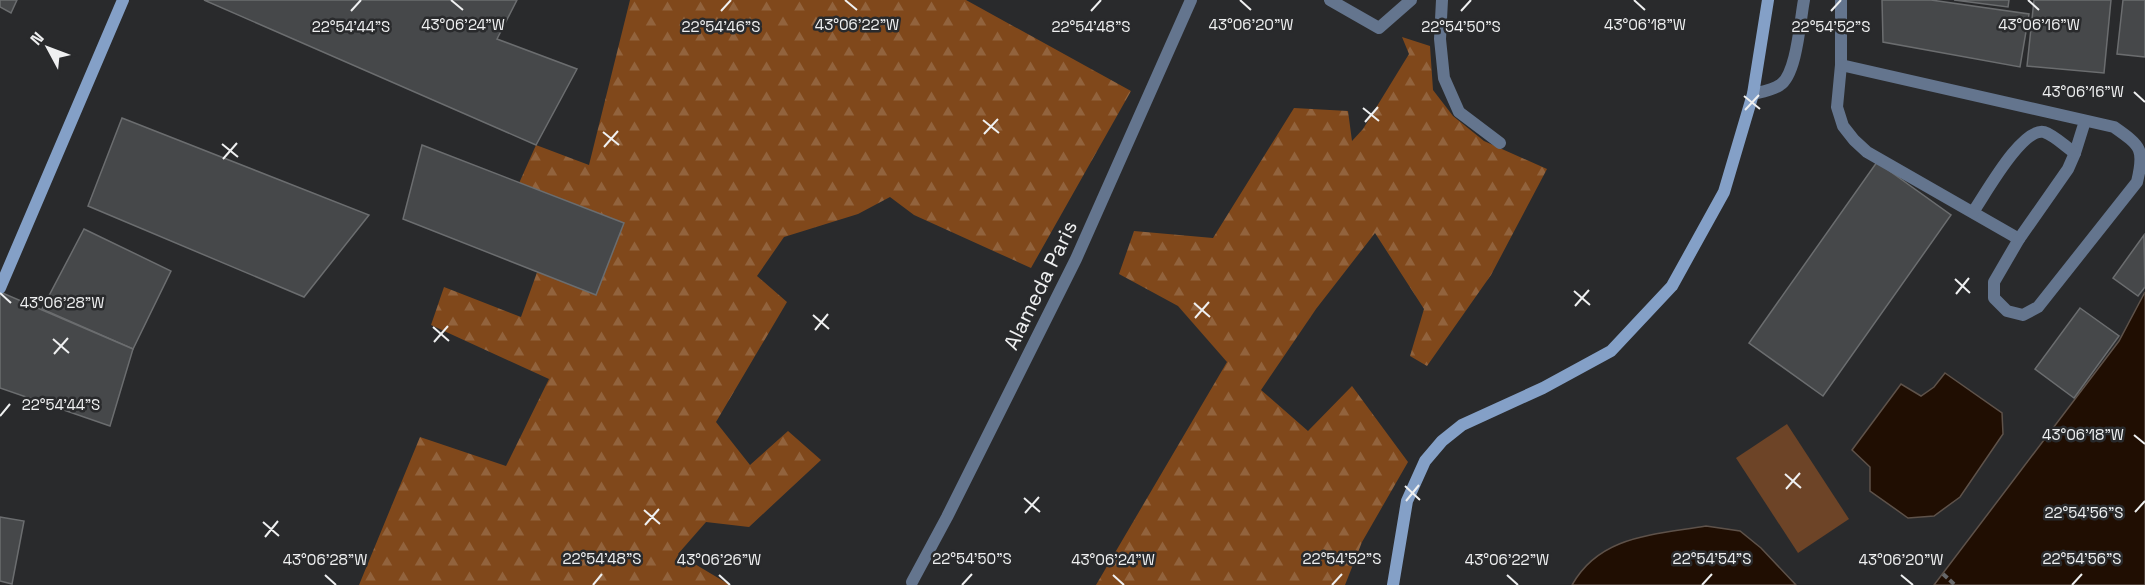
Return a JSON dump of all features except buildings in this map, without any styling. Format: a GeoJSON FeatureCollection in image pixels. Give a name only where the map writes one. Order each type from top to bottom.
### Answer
{"type":"FeatureCollection","features":[{"type":"Feature","properties":{"kind":"street"},"geometry":{"type":"LineString","coordinates":[[0,288],[123,0]]}},
{"type":"Feature","properties":{"kind":"street","name":"Alameda Paris"},"geometry":{"type":"LineString","coordinates":[[912,582],[1076,259],[1191,0]]}},
{"type":"Feature","properties":{"kind":"street"},"geometry":{"type":"LineString","coordinates":[[1330,0],[1379,28],[1411,0]]}},
{"type":"Feature","properties":{"kind":"street"},"geometry":{"type":"LineString","coordinates":[[1442,0],[1440,39],[1444,78],[1459,112],[1500,143]]}},
{"type":"Feature","properties":{"kind":"street"},"geometry":{"type":"LineString","coordinates":[[1393,585],[1407,501],[1425,461],[1442,441],[1462,425],[1543,388],[1611,351],[1672,286],[1724,192],[1753,94],[1768,0]]}},
{"type":"Feature","properties":{"kind":"street"},"geometry":{"type":"LineString","coordinates":[[1753,94],[1780,86],[1785,80],[1793,63],[1804,0]]}},
{"type":"Feature","properties":{"kind":"street"},"geometry":{"type":"LineString","coordinates":[[1841,0],[1841,65],[1837,107],[1843,126],[1854,141],[1867,152],[2019,239]]}},
{"type":"Feature","properties":{"kind":"street"},"geometry":{"type":"LineString","coordinates":[[1841,65],[2114,127],[2134,141],[2142,160],[2137,182],[2038,307],[2023,315],[2007,311],[1994,298],[1994,282],[2019,239],[2068,169],[2085,121]]}},
{"type":"Feature","properties":{"kind":"street"},"geometry":{"type":"LineString","coordinates":[[1973,212],[2020,144],[2034,132],[2045,132],[2075,153]]}},
{"type":"Feature","properties":{"kind":"path"},"geometry":{"type":"LineString","coordinates":[[1942,574],[1955,585]]}},
{"type":"Feature","properties":{"kind":"green space"},"geometry":{"type":"Polygon","coordinates":[[[630,0],[966,0],[1131,91],[1031,268],[914,215],[890,197],[858,214],[784,237],[757,276],[787,302],[716,422],[750,465],[788,431],[821,460],[749,527],[706,522],[678,554],[730,585],[359,585],[420,437],[506,466],[549,379],[431,325],[444,287],[521,317],[549,239],[504,217],[536,145],[589,165],[630,0]]]}},
{"type":"Feature","properties":{"kind":"green space"},"geometry":{"type":"Polygon","coordinates":[[[1402,37],[1430,46],[1433,90],[1453,116],[1484,141],[1547,169],[1491,275],[1427,366],[1410,356],[1424,309],[1375,233],[1316,309],[1261,390],[1308,431],[1352,386],[1408,462],[1362,542],[1345,585],[1096,585],[1227,362],[1178,306],[1119,274],[1134,231],[1213,238],[1294,108],[1348,111],[1352,141],[1363,129],[1409,54],[1402,37]]]}},
{"type":"Feature","properties":{"kind":"shaded area"},"geometry":{"type":"Polygon","coordinates":[[[2145,292],[2145,585],[1934,585],[2119,341],[2145,292]]]}},
{"type":"Feature","properties":{"kind":"shaded area"},"geometry":{"type":"Polygon","coordinates":[[[1945,373],[2002,413],[2003,434],[1960,497],[1934,516],[1908,518],[1870,491],[1870,467],[1852,450],[1901,384],[1921,396],[1934,387],[1945,373]]]}},
{"type":"Feature","properties":{"kind":"shaded area"},"geometry":{"type":"Polygon","coordinates":[[[1787,424],[1849,519],[1798,553],[1736,458],[1787,424]]]}},
{"type":"Feature","properties":{"kind":"shaded area"},"geometry":{"type":"Polygon","coordinates":[[[1706,526],[1740,531],[1761,548],[1796,585],[1572,585],[1584,568],[1597,556],[1613,547],[1648,535],[1706,526]]]}}]}
